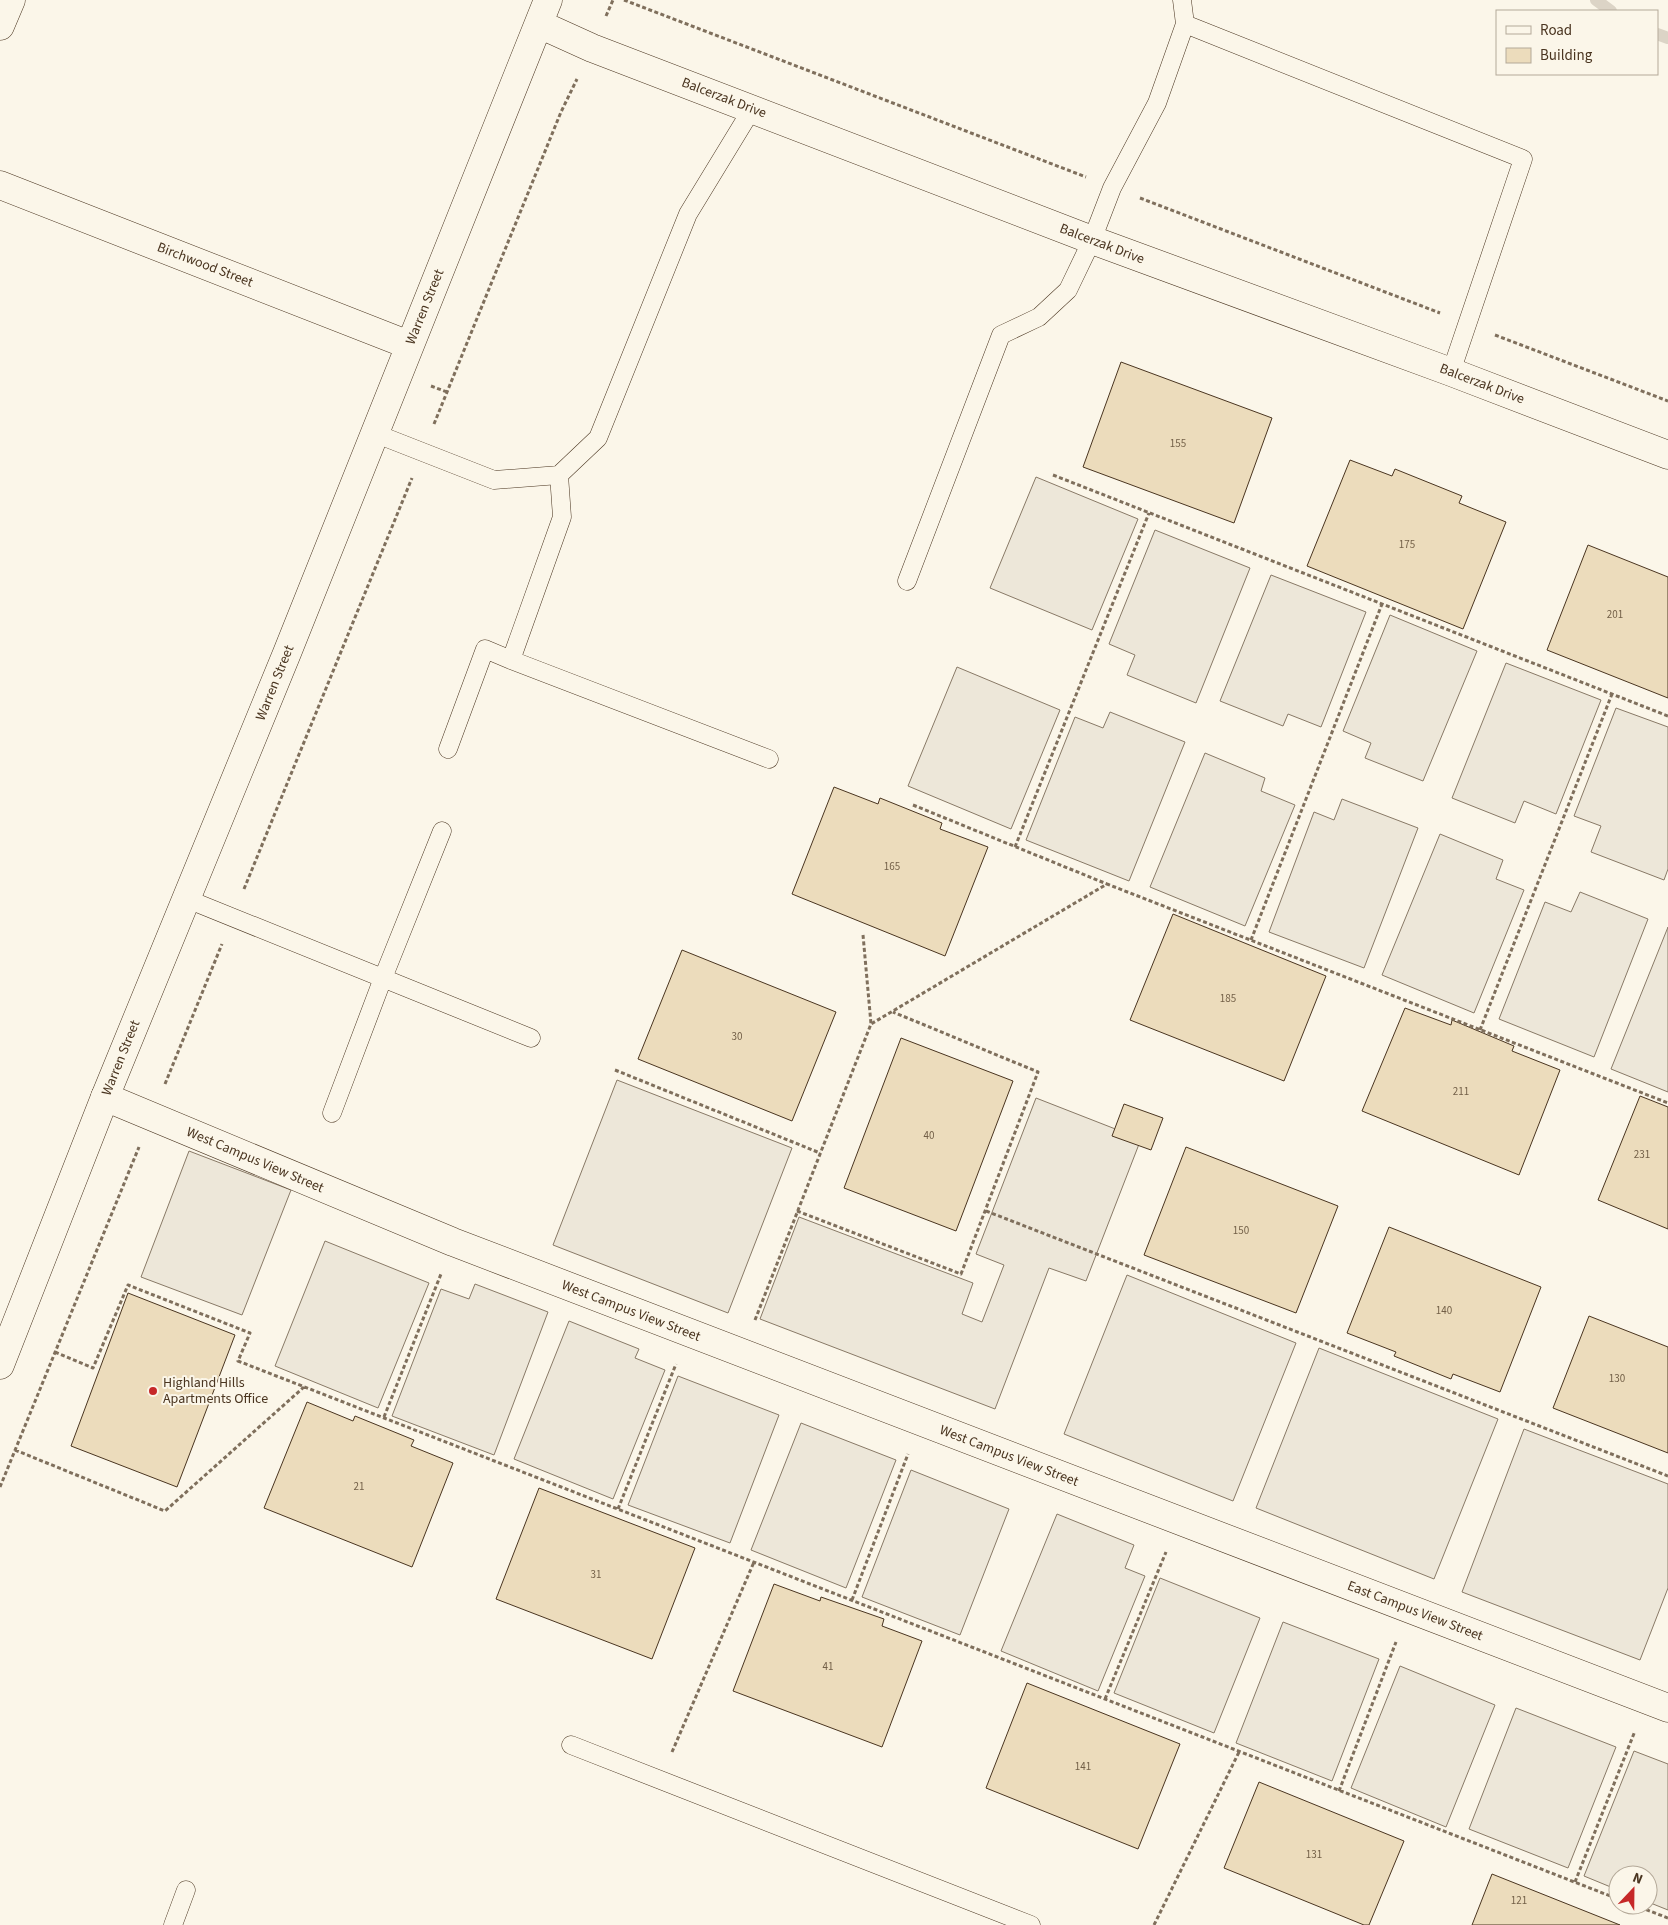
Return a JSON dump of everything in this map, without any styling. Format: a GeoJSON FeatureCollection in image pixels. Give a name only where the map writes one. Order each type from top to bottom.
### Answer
{"type":"FeatureCollection","features":[{"type":"Feature","properties":{"kind":"street"},"geometry":{"type":"LineString","coordinates":[[0,26],[11,0]]}},
{"type":"Feature","properties":{"kind":"street","name":"Balcerzak Drive"},"geometry":{"type":"LineString","coordinates":[[544,12],[592,48],[1092,240],[1668,454]]}},
{"type":"Feature","properties":{"kind":"street","name":"Warren Street"},"geometry":{"type":"LineString","coordinates":[[0,1365],[105,1097],[544,12]]}},
{"type":"Feature","properties":{"kind":"street","name":"Birchwood Street"},"geometry":{"type":"LineString","coordinates":[[0,184],[409,345]]}},
{"type":"Feature","properties":{"kind":"street","name":"West Campus View Street"},"geometry":{"type":"LineString","coordinates":[[105,1097],[453,1242],[1170,1517]]}},
{"type":"Feature","properties":{"kind":"street","name":"East Campus View Street"},"geometry":{"type":"LineString","coordinates":[[1170,1517],[1658,1704]]}},
{"type":"Feature","properties":{"kind":"lane"},"geometry":{"type":"LineString","coordinates":[[907,581],[1002,335],[1039,317],[1068,290],[1092,240],[1112,188],[1157,104],[1185,24],[1182,0]]}},
{"type":"Feature","properties":{"kind":"lane"},"geometry":{"type":"LineString","coordinates":[[1185,24],[1523,159],[1451,372]]}},
{"type":"Feature","properties":{"kind":"lane"},"geometry":{"type":"LineString","coordinates":[[374,433],[494,480],[559,474],[598,438],[688,214],[752,109]]}},
{"type":"Feature","properties":{"kind":"lane"},"geometry":{"type":"LineString","coordinates":[[511,660],[562,517],[559,474]]}},
{"type":"Feature","properties":{"kind":"lane"},"geometry":{"type":"LineString","coordinates":[[448,749],[485,649],[769,759]]}},
{"type":"Feature","properties":{"kind":"lane"},"geometry":{"type":"LineString","coordinates":[[332,1114],[383,978],[442,831]]}},
{"type":"Feature","properties":{"kind":"lane"},"geometry":{"type":"LineString","coordinates":[[186,899],[531,1038]]}},
{"type":"Feature","properties":{"kind":"lane"},"geometry":{"type":"LineString","coordinates":[[572,1745],[1031,1925]]}},
{"type":"Feature","properties":{"kind":"lane"},"geometry":{"type":"LineString","coordinates":[[173,1925],[186,1890]]}},
{"type":"Feature","properties":{"kind":"path"},"geometry":{"type":"LineString","coordinates":[[624,0],[1668,401]]}},
{"type":"Feature","properties":{"kind":"path"},"geometry":{"type":"LineString","coordinates":[[0,1487],[561,112],[592,48]]}},
{"type":"Feature","properties":{"kind":"path"},"geometry":{"type":"LineString","coordinates":[[1053,475],[1668,716]]}},
{"type":"Feature","properties":{"kind":"path"},"geometry":{"type":"LineString","coordinates":[[1015,847],[1149,513]]}},
{"type":"Feature","properties":{"kind":"path"},"geometry":{"type":"LineString","coordinates":[[1251,940],[1382,604]]}},
{"type":"Feature","properties":{"kind":"path"},"geometry":{"type":"LineString","coordinates":[[1480,1030],[1612,694]]}},
{"type":"Feature","properties":{"kind":"path"},"geometry":{"type":"LineString","coordinates":[[913,805],[1107,884],[1668,1104]]}},
{"type":"Feature","properties":{"kind":"path"},"geometry":{"type":"LineString","coordinates":[[871,1024],[1107,884]]}},
{"type":"Feature","properties":{"kind":"path"},"geometry":{"type":"LineString","coordinates":[[742,1353],[871,1024],[863,934]]}},
{"type":"Feature","properties":{"kind":"path"},"geometry":{"type":"LineString","coordinates":[[798,1211],[961,1274],[1038,1072],[893,1011]]}},
{"type":"Feature","properties":{"kind":"path"},"geometry":{"type":"LineString","coordinates":[[615,1070],[820,1153]]}},
{"type":"Feature","properties":{"kind":"path"},"geometry":{"type":"LineString","coordinates":[[986,1211],[1668,1476]]}},
{"type":"Feature","properties":{"kind":"path"},"geometry":{"type":"LineString","coordinates":[[384,1418],[453,1242]]}},
{"type":"Feature","properties":{"kind":"path"},"geometry":{"type":"LineString","coordinates":[[55,1352],[92,1368],[128,1285],[250,1333],[238,1361],[1608,1895]]}},
{"type":"Feature","properties":{"kind":"path"},"geometry":{"type":"LineString","coordinates":[[618,1509],[689,1333]]}},
{"type":"Feature","properties":{"kind":"path"},"geometry":{"type":"LineString","coordinates":[[15,1450],[165,1511],[304,1387]]}},
{"type":"Feature","properties":{"kind":"path"},"geometry":{"type":"LineString","coordinates":[[852,1600],[920,1422]]}},
{"type":"Feature","properties":{"kind":"path"},"geometry":{"type":"LineString","coordinates":[[1106,1699],[1170,1517]]}},
{"type":"Feature","properties":{"kind":"path"},"geometry":{"type":"LineString","coordinates":[[661,1780],[754,1562]]}},
{"type":"Feature","properties":{"kind":"path"},"geometry":{"type":"LineString","coordinates":[[1339,1790],[1409,1609]]}},
{"type":"Feature","properties":{"kind":"path"},"geometry":{"type":"LineString","coordinates":[[1575,1882],[1658,1704]]}},
{"type":"Feature","properties":{"kind":"path"},"geometry":{"type":"LineString","coordinates":[[1154,1925],[1239,1752]]}},
{"type":"Feature","properties":{"kind":"shaded area"},"geometry":{"type":"Polygon","coordinates":[[[1036,477],[1138,519],[1092,630],[990,588],[1036,477]]]}},
{"type":"Feature","properties":{"kind":"shaded area"},"geometry":{"type":"Polygon","coordinates":[[[1155,530],[1250,568],[1196,703],[1127,675],[1135,655],[1109,644],[1155,530]]]}},
{"type":"Feature","properties":{"kind":"shaded area"},"geometry":{"type":"Polygon","coordinates":[[[1271,575],[1366,612],[1321,727],[1288,714],[1283,726],[1220,701],[1271,575]]]}},
{"type":"Feature","properties":{"kind":"shaded area"},"geometry":{"type":"Polygon","coordinates":[[[1390,615],[1477,651],[1423,781],[1365,758],[1371,743],[1343,731],[1390,615]]]}},
{"type":"Feature","properties":{"kind":"shaded area"},"geometry":{"type":"Polygon","coordinates":[[[1506,663],[1601,700],[1556,814],[1524,801],[1515,823],[1452,798],[1506,663]]]}},
{"type":"Feature","properties":{"kind":"shaded area"},"geometry":{"type":"Polygon","coordinates":[[[957,667],[1060,710],[1011,829],[908,786],[957,667]]]}},
{"type":"Feature","properties":{"kind":"shaded area"},"geometry":{"type":"Polygon","coordinates":[[[1616,708],[1668,727],[1668,869],[1664,880],[1591,852],[1601,826],[1574,816],[1616,708]]]}},
{"type":"Feature","properties":{"kind":"shaded area"},"geometry":{"type":"Polygon","coordinates":[[[1110,712],[1185,742],[1129,881],[1026,840],[1075,717],[1103,728],[1110,712]]]}},
{"type":"Feature","properties":{"kind":"shaded area"},"geometry":{"type":"Polygon","coordinates":[[[1205,753],[1265,778],[1261,791],[1295,805],[1245,926],[1150,887],[1205,753]]]}},
{"type":"Feature","properties":{"kind":"shaded area"},"geometry":{"type":"Polygon","coordinates":[[[1342,799],[1418,828],[1364,968],[1269,932],[1314,812],[1334,820],[1342,799]]]}},
{"type":"Feature","properties":{"kind":"shaded area"},"geometry":{"type":"Polygon","coordinates":[[[1440,834],[1503,860],[1496,879],[1524,890],[1474,1013],[1382,975],[1440,834]]]}},
{"type":"Feature","properties":{"kind":"shaded area"},"geometry":{"type":"Polygon","coordinates":[[[1580,892],[1648,919],[1594,1057],[1499,1019],[1545,902],[1571,912],[1580,892]]]}},
{"type":"Feature","properties":{"kind":"shaded area"},"geometry":{"type":"Polygon","coordinates":[[[1668,927],[1668,1092],[1611,1069],[1668,927]]]}},
{"type":"Feature","properties":{"kind":"shaded area"},"geometry":{"type":"Polygon","coordinates":[[[617,1080],[792,1148],[728,1313],[553,1245],[617,1080]]]}},
{"type":"Feature","properties":{"kind":"shaded area"},"geometry":{"type":"Polygon","coordinates":[[[1036,1098],[1141,1139],[1086,1281],[1049,1268],[995,1409],[760,1319],[799,1217],[973,1283],[962,1314],[982,1322],[1004,1265],[976,1254],[1036,1098]]]}},
{"type":"Feature","properties":{"kind":"shaded area"},"geometry":{"type":"Polygon","coordinates":[[[189,1151],[291,1190],[242,1315],[141,1277],[189,1151]]]}},
{"type":"Feature","properties":{"kind":"shaded area"},"geometry":{"type":"Polygon","coordinates":[[[325,1241],[429,1283],[378,1408],[275,1366],[325,1241]]]}},
{"type":"Feature","properties":{"kind":"shaded area"},"geometry":{"type":"Polygon","coordinates":[[[1127,1275],[1296,1343],[1233,1501],[1064,1434],[1127,1275]]]}},
{"type":"Feature","properties":{"kind":"shaded area"},"geometry":{"type":"Polygon","coordinates":[[[475,1284],[548,1312],[494,1455],[392,1416],[441,1289],[469,1299],[475,1284]]]}},
{"type":"Feature","properties":{"kind":"shaded area"},"geometry":{"type":"Polygon","coordinates":[[[569,1321],[639,1349],[635,1358],[665,1370],[613,1499],[514,1459],[569,1321]]]}},
{"type":"Feature","properties":{"kind":"shaded area"},"geometry":{"type":"Polygon","coordinates":[[[1319,1348],[1498,1419],[1434,1579],[1256,1508],[1319,1348]]]}},
{"type":"Feature","properties":{"kind":"shaded area"},"geometry":{"type":"Polygon","coordinates":[[[678,1376],[779,1415],[730,1543],[628,1505],[678,1376]]]}},
{"type":"Feature","properties":{"kind":"shaded area"},"geometry":{"type":"Polygon","coordinates":[[[801,1423],[896,1460],[846,1588],[751,1550],[801,1423]]]}},
{"type":"Feature","properties":{"kind":"shaded area"},"geometry":{"type":"Polygon","coordinates":[[[1524,1429],[1668,1484],[1668,1588],[1640,1660],[1462,1592],[1524,1429]]]}},
{"type":"Feature","properties":{"kind":"shaded area"},"geometry":{"type":"Polygon","coordinates":[[[911,1470],[1009,1509],[960,1635],[862,1597],[911,1470]]]}},
{"type":"Feature","properties":{"kind":"shaded area"},"geometry":{"type":"Polygon","coordinates":[[[1057,1514],[1134,1545],[1125,1568],[1145,1576],[1098,1691],[1001,1651],[1057,1514]]]}},
{"type":"Feature","properties":{"kind":"shaded area"},"geometry":{"type":"Polygon","coordinates":[[[1160,1578],[1260,1618],[1214,1733],[1114,1693],[1160,1578]]]}},
{"type":"Feature","properties":{"kind":"shaded area"},"geometry":{"type":"Polygon","coordinates":[[[1283,1622],[1379,1659],[1332,1781],[1236,1743],[1283,1622]]]}},
{"type":"Feature","properties":{"kind":"shaded area"},"geometry":{"type":"Polygon","coordinates":[[[1400,1666],[1495,1705],[1446,1827],[1351,1788],[1400,1666]]]}},
{"type":"Feature","properties":{"kind":"shaded area"},"geometry":{"type":"Polygon","coordinates":[[[1516,1708],[1616,1747],[1568,1868],[1469,1829],[1516,1708]]]}},
{"type":"Feature","properties":{"kind":"shaded area"},"geometry":{"type":"Polygon","coordinates":[[[1634,1751],[1668,1764],[1668,1910],[1658,1906],[1658,1865],[1608,1865],[1608,1886],[1584,1876],[1634,1751]]]}},
{"type":"Feature","properties":{"kind":"building"},"geometry":{"type":"Polygon","coordinates":[[[1121,362],[1272,418],[1234,523],[1083,467],[1121,362]]]}},
{"type":"Feature","properties":{"kind":"building"},"geometry":{"type":"Polygon","coordinates":[[[1350,460],[1392,476],[1395,469],[1462,496],[1459,503],[1506,522],[1463,629],[1307,566],[1350,460]]]}},
{"type":"Feature","properties":{"kind":"building"},"geometry":{"type":"Polygon","coordinates":[[[1588,545],[1668,577],[1668,698],[1547,650],[1588,545]]]}},
{"type":"Feature","properties":{"kind":"building"},"geometry":{"type":"Polygon","coordinates":[[[834,787],[878,804],[880,798],[942,823],[940,829],[988,847],[945,956],[792,894],[834,787]]]}},
{"type":"Feature","properties":{"kind":"building"},"geometry":{"type":"Polygon","coordinates":[[[1173,914],[1326,976],[1284,1081],[1130,1020],[1173,914]]]}},
{"type":"Feature","properties":{"kind":"building"},"geometry":{"type":"Polygon","coordinates":[[[682,950],[836,1012],[792,1121],[638,1059],[682,950]]]}},
{"type":"Feature","properties":{"kind":"building"},"geometry":{"type":"Polygon","coordinates":[[[1405,1008],[1451,1025],[1452,1020],[1514,1046],[1512,1051],[1560,1070],[1519,1175],[1362,1111],[1405,1008]]]}},
{"type":"Feature","properties":{"kind":"building"},"geometry":{"type":"Polygon","coordinates":[[[901,1038],[1013,1081],[956,1231],[844,1188],[901,1038]]]}},
{"type":"Feature","properties":{"kind":"building"},"geometry":{"type":"Polygon","coordinates":[[[1640,1096],[1668,1107],[1668,1229],[1598,1200],[1640,1096]]]}},
{"type":"Feature","properties":{"kind":"building"},"geometry":{"type":"Polygon","coordinates":[[[1124,1104],[1163,1118],[1151,1150],[1112,1136],[1124,1104]]]}},
{"type":"Feature","properties":{"kind":"building"},"geometry":{"type":"Polygon","coordinates":[[[1186,1147],[1338,1206],[1296,1313],[1144,1255],[1186,1147]]]}},
{"type":"Feature","properties":{"kind":"building"},"geometry":{"type":"Polygon","coordinates":[[[1389,1227],[1541,1287],[1500,1392],[1453,1374],[1451,1379],[1394,1356],[1396,1352],[1347,1333],[1389,1227]]]}},
{"type":"Feature","properties":{"kind":"building","name":"Highland Hills Apartments Office"},"geometry":{"type":"Polygon","coordinates":[[[128,1293],[235,1335],[177,1487],[71,1446],[128,1293]]]}},
{"type":"Feature","properties":{"kind":"building"},"geometry":{"type":"Polygon","coordinates":[[[1589,1316],[1668,1347],[1668,1453],[1553,1408],[1589,1316]]]}},
{"type":"Feature","properties":{"kind":"building"},"geometry":{"type":"Polygon","coordinates":[[[307,1402],[353,1421],[355,1416],[414,1440],[411,1446],[453,1463],[412,1567],[264,1508],[307,1402]]]}},
{"type":"Feature","properties":{"kind":"building"},"geometry":{"type":"Polygon","coordinates":[[[539,1488],[695,1548],[652,1659],[496,1599],[539,1488]]]}},
{"type":"Feature","properties":{"kind":"building"},"geometry":{"type":"Polygon","coordinates":[[[774,1584],[820,1601],[821,1597],[884,1619],[882,1626],[922,1641],[882,1747],[733,1691],[774,1584]]]}},
{"type":"Feature","properties":{"kind":"building"},"geometry":{"type":"Polygon","coordinates":[[[1027,1683],[1180,1744],[1138,1849],[986,1788],[1027,1683]]]}},
{"type":"Feature","properties":{"kind":"building"},"geometry":{"type":"Polygon","coordinates":[[[1259,1782],[1404,1841],[1369,1925],[1364,1925],[1224,1868],[1259,1782]]]}},
{"type":"Feature","properties":{"kind":"building"},"geometry":{"type":"Polygon","coordinates":[[[1492,1874],[1620,1925],[1472,1925],[1492,1874]]]}},
{"type":"Feature","properties":{"kind":"waterway"},"geometry":{"type":"LineString","coordinates":[[1596,0],[1610,10]]}},
{"type":"Feature","properties":{"kind":"waterway"},"geometry":{"type":"LineString","coordinates":[[1658,34],[1668,38]]}},
{"type":"Feature","properties":{"kind":"place","name":"Highland Hills Apartments Office"},"geometry":{"type":"Point","coordinates":[153,1391]}}]}
